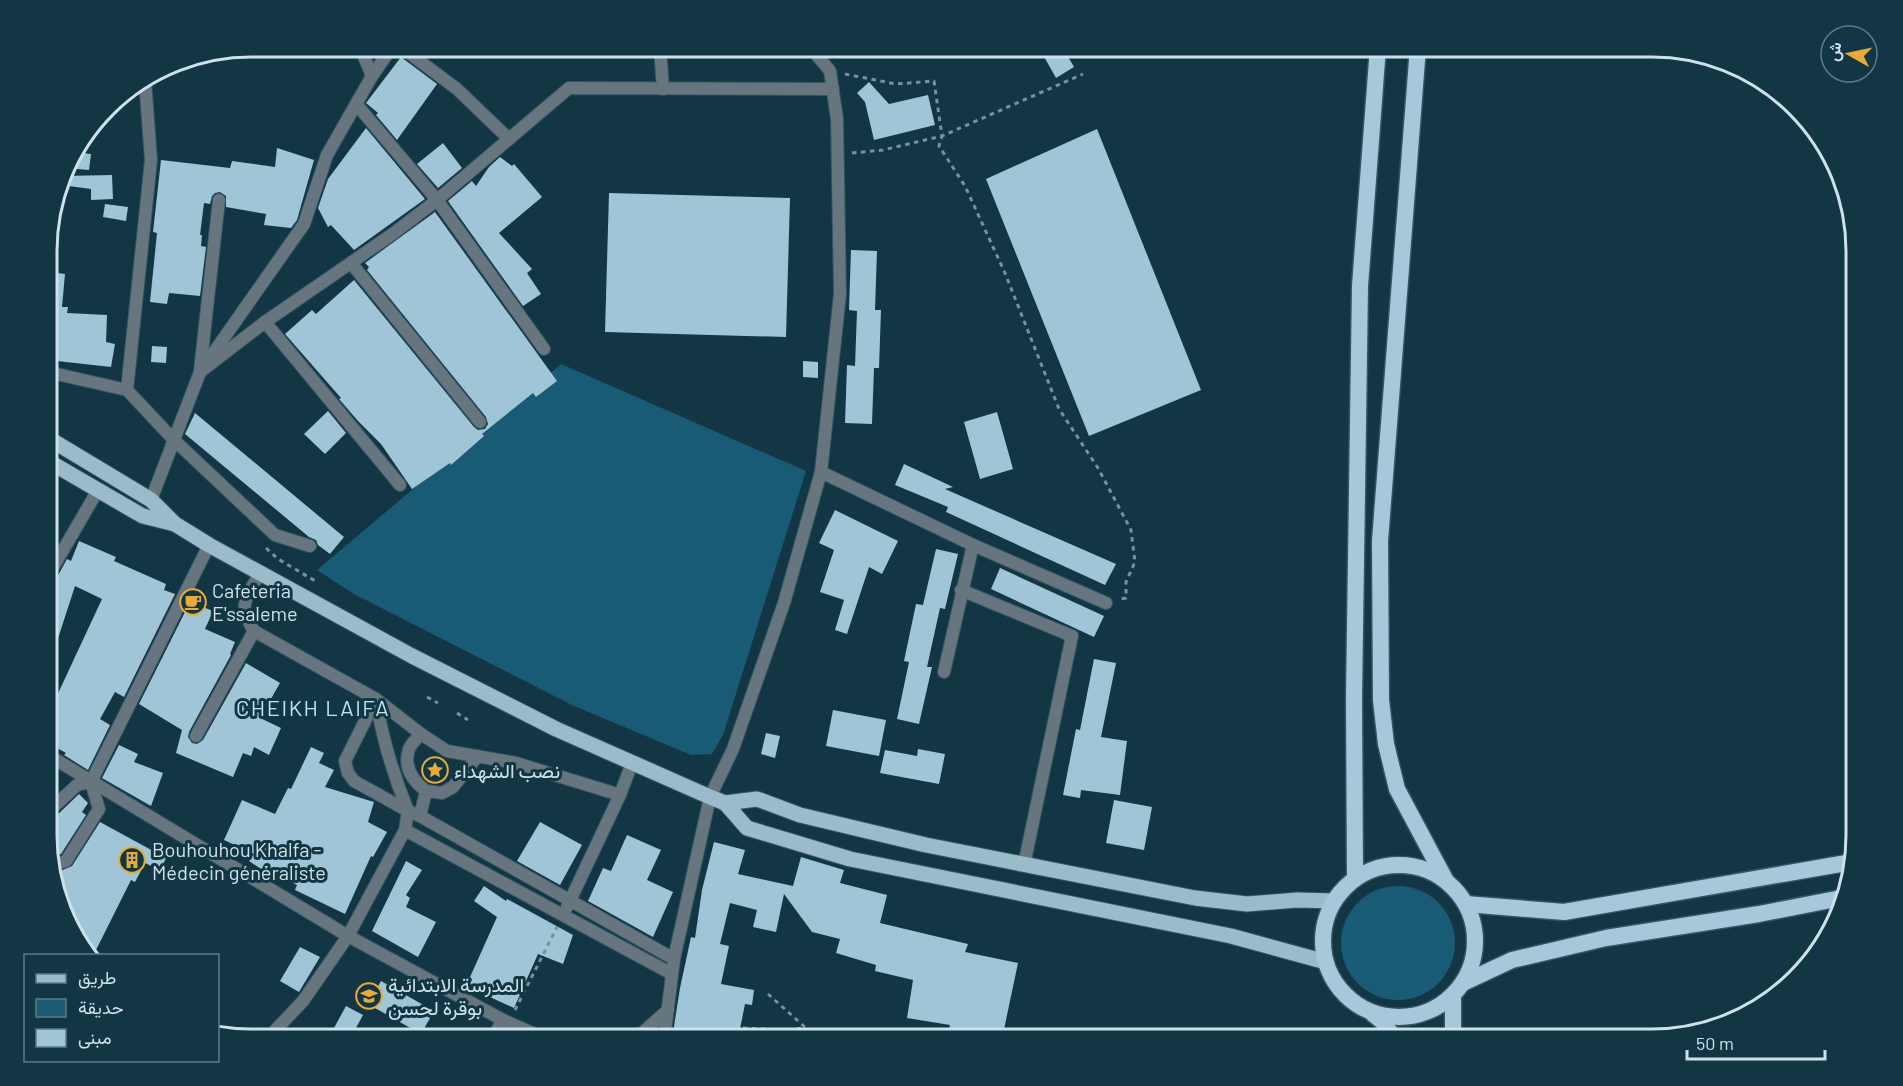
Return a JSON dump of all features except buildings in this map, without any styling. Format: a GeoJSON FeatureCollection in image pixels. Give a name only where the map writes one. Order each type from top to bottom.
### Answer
{"type":"FeatureCollection","features":[{"type":"Feature","properties":{"kind":"highway"},"geometry":{"type":"LineString","coordinates":[[1355,878],[1354,698],[1360,286],[1377,57]]}},
{"type":"Feature","properties":{"kind":"highway"},"geometry":{"type":"LineString","coordinates":[[1417,57],[1380,541],[1381,699],[1386,744],[1398,789],[1410,816],[1445,879]]}},
{"type":"Feature","properties":{"kind":"highway"},"geometry":{"type":"LineString","coordinates":[[1370,1012],[1398,1018],[1413,1016],[1442,1005],[1458,989],[1471,968],[1475,944],[1473,920],[1467,904],[1445,879],[1431,871],[1400,864],[1384,866],[1355,878],[1334,901],[1324,931],[1323,947],[1334,981],[1347,997],[1383,1022],[1388,1029]]}},
{"type":"Feature","properties":{"kind":"highway"},"geometry":{"type":"LineString","coordinates":[[1467,904],[1564,912],[1843,864]]}},
{"type":"Feature","properties":{"kind":"highway"},"geometry":{"type":"LineString","coordinates":[[1458,989],[1512,960],[1606,938],[1759,914],[1834,899]]}},
{"type":"Feature","properties":{"kind":"highway"},"geometry":{"type":"LineString","coordinates":[[1454,1029],[1458,989]]}},
{"type":"Feature","properties":{"kind":"main road"},"geometry":{"type":"LineString","coordinates":[[57,443],[151,500],[175,524],[209,545],[433,667],[556,729],[725,803],[747,828],[850,859],[1231,936],[1326,962]]}},
{"type":"Feature","properties":{"kind":"main road"},"geometry":{"type":"LineString","coordinates":[[57,466],[143,516],[175,524]]}},
{"type":"Feature","properties":{"kind":"main road"},"geometry":{"type":"LineString","coordinates":[[725,803],[757,800],[821,820],[926,845],[1195,898],[1247,904],[1297,900],[1334,901]]}},
{"type":"Feature","properties":{"kind":"street"},"geometry":{"type":"LineString","coordinates":[[364,57],[372,76]]}},
{"type":"Feature","properties":{"kind":"street"},"geometry":{"type":"LineString","coordinates":[[151,500],[200,372],[304,224],[327,155],[385,57]]}},
{"type":"Feature","properties":{"kind":"street"},"geometry":{"type":"LineString","coordinates":[[415,57],[457,89],[509,139]]}},
{"type":"Feature","properties":{"kind":"street"},"geometry":{"type":"LineString","coordinates":[[661,57],[663,88]]}},
{"type":"Feature","properties":{"kind":"street"},"geometry":{"type":"LineString","coordinates":[[665,1029],[674,959],[710,797],[733,749],[784,603],[821,472],[840,294],[837,119],[830,71],[819,57]]}},
{"type":"Feature","properties":{"kind":"street"},"geometry":{"type":"LineString","coordinates":[[127,390],[151,160],[146,88]]}},
{"type":"Feature","properties":{"kind":"street"},"geometry":{"type":"LineString","coordinates":[[200,372],[265,322],[394,233],[437,200],[569,88],[833,89]]}},
{"type":"Feature","properties":{"kind":"street"},"geometry":{"type":"LineString","coordinates":[[357,105],[437,200],[544,349]]}},
{"type":"Feature","properties":{"kind":"street"},"geometry":{"type":"LineString","coordinates":[[200,372],[219,200]]}},
{"type":"Feature","properties":{"kind":"street"},"geometry":{"type":"LineString","coordinates":[[351,263],[480,422]]}},
{"type":"Feature","properties":{"kind":"street"},"geometry":{"type":"LineString","coordinates":[[265,322],[400,485]]}},
{"type":"Feature","properties":{"kind":"street"},"geometry":{"type":"LineString","coordinates":[[57,374],[127,390],[173,439],[275,535],[310,546]]}},
{"type":"Feature","properties":{"kind":"street"},"geometry":{"type":"LineString","coordinates":[[821,472],[973,545],[1106,603]]}},
{"type":"Feature","properties":{"kind":"street"},"geometry":{"type":"LineString","coordinates":[[57,561],[98,490]]}},
{"type":"Feature","properties":{"kind":"street"},"geometry":{"type":"LineString","coordinates":[[60,863],[66,861],[99,809],[91,782],[209,545]]}},
{"type":"Feature","properties":{"kind":"street"},"geometry":{"type":"LineString","coordinates":[[944,672],[973,545]]}},
{"type":"Feature","properties":{"kind":"street"},"geometry":{"type":"LineString","coordinates":[[260,573],[243,610],[244,616],[254,631],[376,699],[447,751],[516,763],[620,795]]}},
{"type":"Feature","properties":{"kind":"street"},"geometry":{"type":"LineString","coordinates":[[961,590],[1072,636],[1024,865]]}},
{"type":"Feature","properties":{"kind":"street"},"geometry":{"type":"LineString","coordinates":[[196,736],[254,631]]}},
{"type":"Feature","properties":{"kind":"street"},"geometry":{"type":"LineString","coordinates":[[376,699],[345,761],[348,773],[354,781],[674,959]]}},
{"type":"Feature","properties":{"kind":"street"},"geometry":{"type":"LineString","coordinates":[[376,699],[393,774],[414,814]]}},
{"type":"Feature","properties":{"kind":"street"},"geometry":{"type":"LineString","coordinates":[[421,734],[409,748],[407,767],[414,782],[426,791],[442,793],[453,787],[477,757]]}},
{"type":"Feature","properties":{"kind":"street"},"geometry":{"type":"LineString","coordinates":[[57,761],[348,936],[523,1029]]}},
{"type":"Feature","properties":{"kind":"street"},"geometry":{"type":"LineString","coordinates":[[563,915],[620,795],[632,763]]}},
{"type":"Feature","properties":{"kind":"street"},"geometry":{"type":"LineString","coordinates":[[57,804],[77,785],[91,782]]}},
{"type":"Feature","properties":{"kind":"street"},"geometry":{"type":"LineString","coordinates":[[277,1029],[303,1001],[348,936],[426,791]]}},
{"type":"Feature","properties":{"kind":"street"},"geometry":{"type":"LineString","coordinates":[[405,830],[672,974]]}},
{"type":"Feature","properties":{"kind":"street"},"geometry":{"type":"LineString","coordinates":[[647,1029],[668,1010]]}},
{"type":"Feature","properties":{"kind":"street"},"geometry":{"type":"LineString","coordinates":[[498,1029],[503,1020]]}},
{"type":"Feature","properties":{"kind":"path"},"geometry":{"type":"LineString","coordinates":[[830,71],[896,84],[934,81],[942,136],[939,146],[965,186],[1005,273],[1059,409],[1098,468],[1131,530],[1135,562],[1126,582],[1126,598],[1106,603]]}},
{"type":"Feature","properties":{"kind":"path"},"geometry":{"type":"LineString","coordinates":[[838,154],[884,150],[942,136],[1083,74]]}},
{"type":"Feature","properties":{"kind":"path"},"geometry":{"type":"LineString","coordinates":[[278,560],[317,582]]}},
{"type":"Feature","properties":{"kind":"path"},"geometry":{"type":"LineString","coordinates":[[427,697],[438,703]]}},
{"type":"Feature","properties":{"kind":"path"},"geometry":{"type":"LineString","coordinates":[[457,713],[468,720]]}},
{"type":"Feature","properties":{"kind":"path"},"geometry":{"type":"LineString","coordinates":[[503,1020],[516,1010],[563,915]]}},
{"type":"Feature","properties":{"kind":"path"},"geometry":{"type":"LineString","coordinates":[[768,994],[806,1028]]}},
{"type":"Feature","properties":{"kind":"path"},"geometry":{"type":"LineString","coordinates":[[743,1028],[765,1029]]}},
{"type":"Feature","properties":{"kind":"path"},"geometry":{"type":"LineString","coordinates":[[796,1029],[806,1028]]}},
{"type":"Feature","properties":{"kind":"green space"},"geometry":{"type":"Polygon","coordinates":[[[561,364],[806,471],[723,735],[712,754],[691,755],[572,705],[354,594],[317,570],[561,364]]]}},
{"type":"Feature","properties":{"kind":"green space"},"geometry":{"type":"Polygon","coordinates":[[[1398,886],[1420,890],[1438,903],[1451,921],[1455,943],[1451,965],[1438,983],[1420,996],[1398,1000],[1376,996],[1358,983],[1345,965],[1341,943],[1345,921],[1358,903],[1376,890],[1398,886]]]}},
{"type":"Feature","properties":{"kind":"place","name":"Cafeteria E'ssaleme"},"geometry":{"type":"Point","coordinates":[193,602]}},
{"type":"Feature","properties":{"kind":"place","name":"نصب الشهداء"},"geometry":{"type":"Point","coordinates":[435,770]}},
{"type":"Feature","properties":{"kind":"place","name":"Bouhouhou Khalfa - Médecin généraliste"},"geometry":{"type":"Point","coordinates":[132,860]}},
{"type":"Feature","properties":{"kind":"place","name":"المدرسة الابتدائية بوقرة لحسن"},"geometry":{"type":"Point","coordinates":[369,996]}},
{"type":"Feature","properties":{"kind":"district","name":"CHEIKH LAIFA"},"geometry":{"type":"Point","coordinates":[313,707]}}]}
